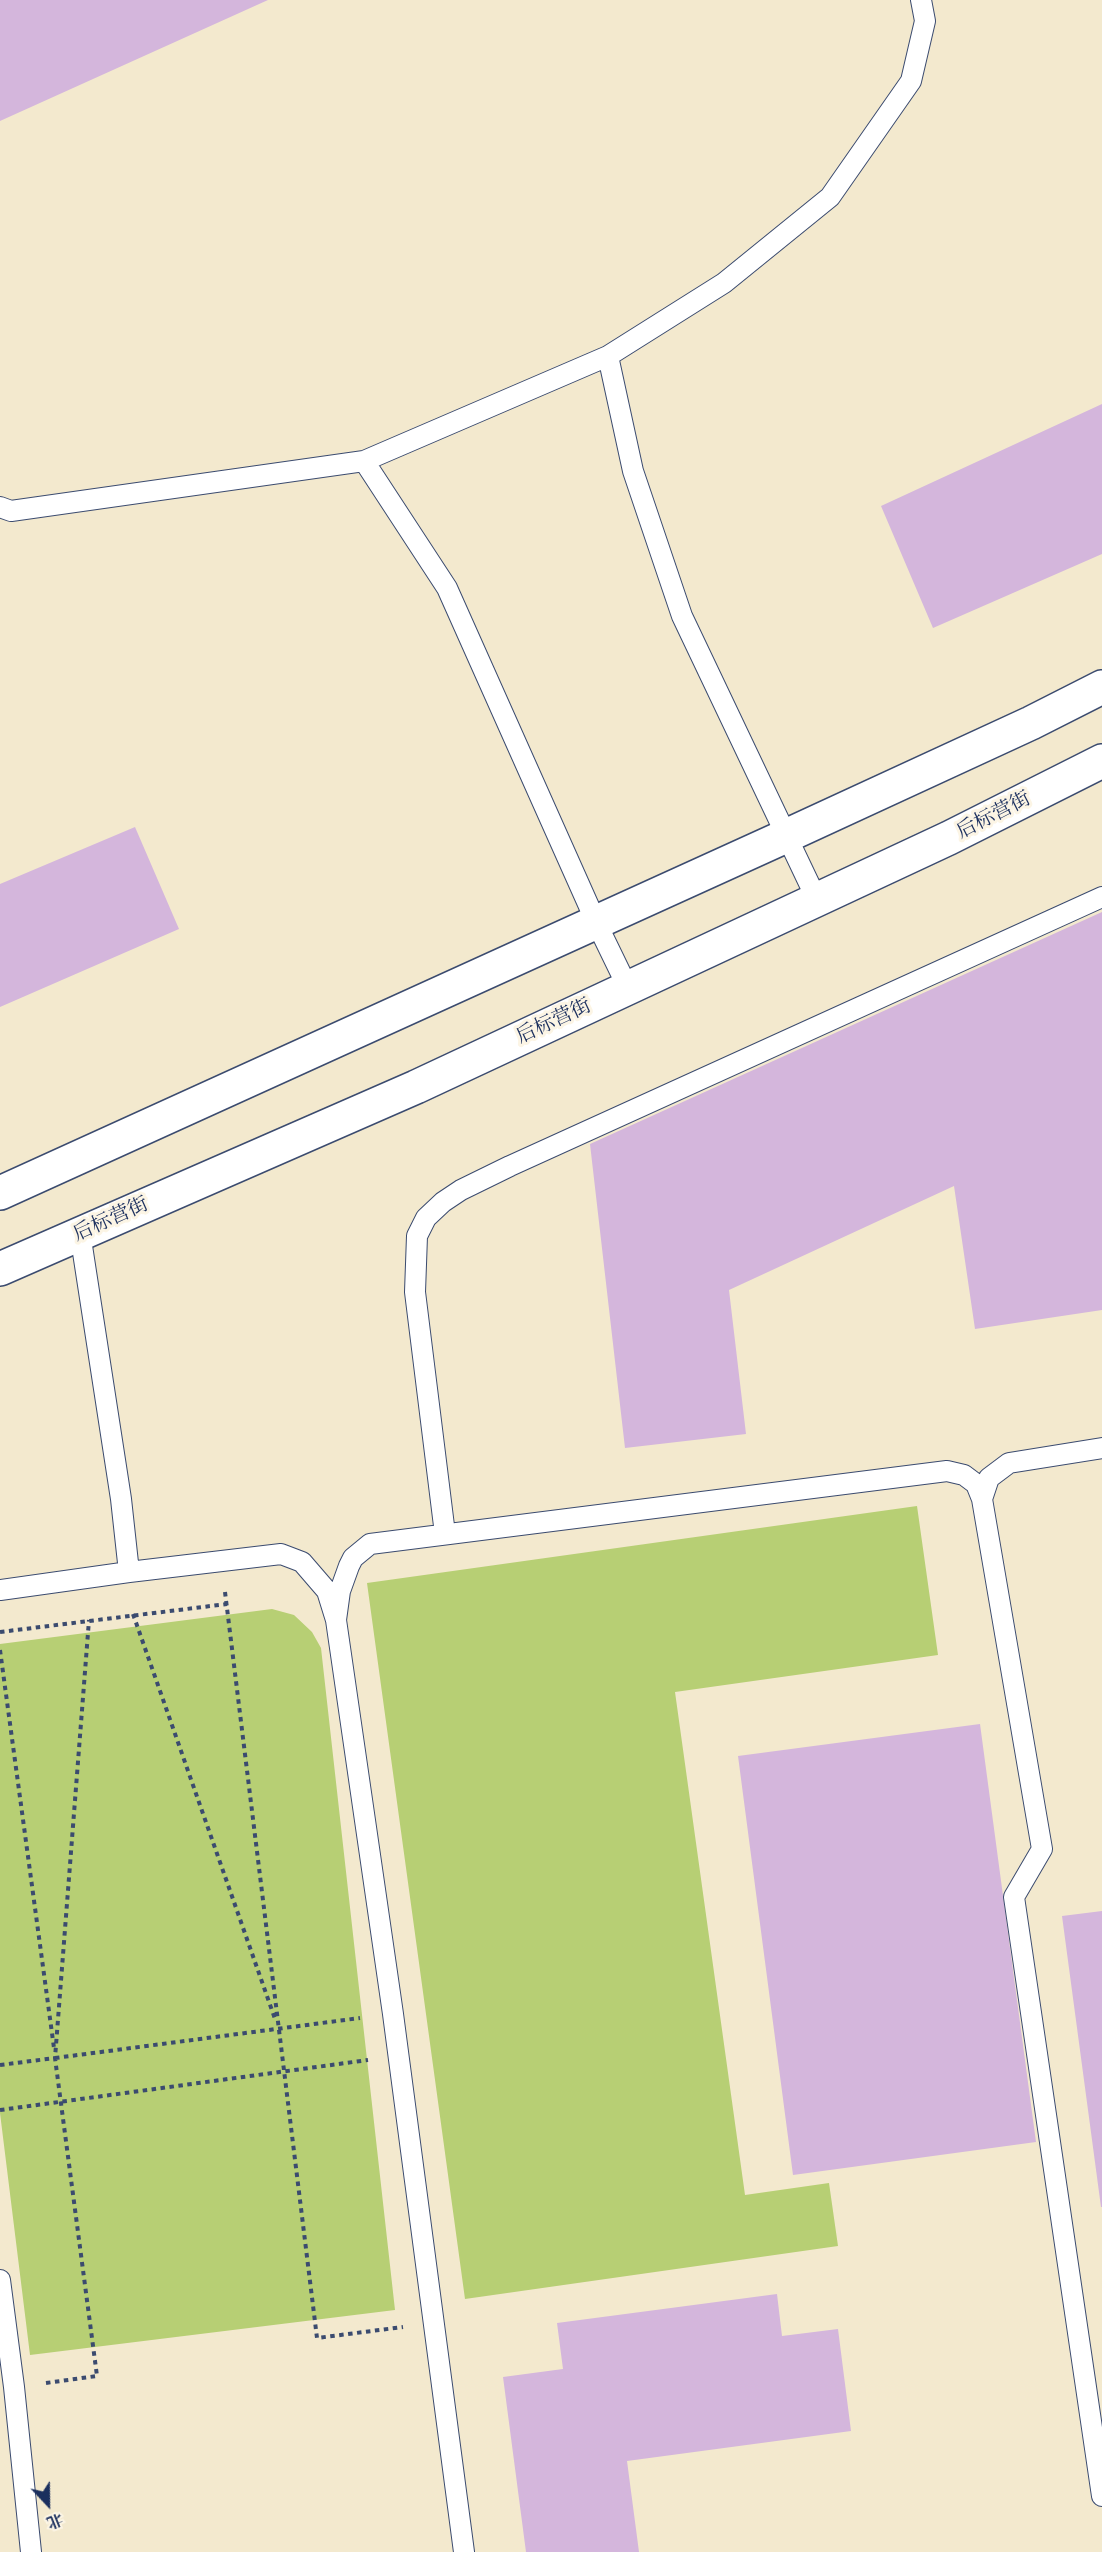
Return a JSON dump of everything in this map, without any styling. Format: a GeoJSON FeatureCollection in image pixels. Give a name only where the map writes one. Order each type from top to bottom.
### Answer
{"type":"FeatureCollection","features":[{"type":"Feature","properties":{"kind":"street"},"geometry":{"type":"LineString","coordinates":[[0,1193],[786,836],[1031,723],[1102,687]]}},
{"type":"Feature","properties":{"kind":"street","name":"后标营街"},"geometry":{"type":"LineString","coordinates":[[0,1269],[416,1087],[949,838],[1102,761]]}},
{"type":"Feature","properties":{"kind":"lane"},"geometry":{"type":"LineString","coordinates":[[0,507],[11,511],[364,462],[608,356],[724,283],[830,197],[911,81],[925,21],[921,0]]}},
{"type":"Feature","properties":{"kind":"lane"},"geometry":{"type":"LineString","coordinates":[[608,356],[633,471],[682,616],[817,900]]}},
{"type":"Feature","properties":{"kind":"lane"},"geometry":{"type":"LineString","coordinates":[[364,462],[447,588],[596,922],[628,988]]}},
{"type":"Feature","properties":{"kind":"lane"},"geometry":{"type":"LineString","coordinates":[[445,1534],[415,1292],[417,1236],[426,1218],[443,1202],[461,1190],[510,1166],[1102,897]]}},
{"type":"Feature","properties":{"kind":"lane"},"geometry":{"type":"LineString","coordinates":[[80,1233],[121,1499],[129,1572]]}},
{"type":"Feature","properties":{"kind":"lane"},"geometry":{"type":"LineString","coordinates":[[982,1499],[990,1478],[1009,1463],[1102,1448]]}},
{"type":"Feature","properties":{"kind":"lane"},"geometry":{"type":"LineString","coordinates":[[336,1620],[342,1580],[353,1558],[370,1544],[947,1471],[964,1475],[976,1484],[982,1499],[1042,1849],[1014,1898],[1102,2496]]}},
{"type":"Feature","properties":{"kind":"lane"},"geometry":{"type":"LineString","coordinates":[[0,1590],[281,1554],[302,1562],[327,1591],[336,1620],[399,2056],[464,2552]]}},
{"type":"Feature","properties":{"kind":"lane"},"geometry":{"type":"LineString","coordinates":[[0,2280],[31,2552]]}},
{"type":"Feature","properties":{"kind":"path"},"geometry":{"type":"LineString","coordinates":[[222,1561],[317,2338],[434,2323]]}},
{"type":"Feature","properties":{"kind":"path"},"geometry":{"type":"LineString","coordinates":[[0,1632],[227,1604]]}},
{"type":"Feature","properties":{"kind":"path"},"geometry":{"type":"LineString","coordinates":[[133,1614],[278,2029]]}},
{"type":"Feature","properties":{"kind":"path"},"geometry":{"type":"LineString","coordinates":[[55,2058],[89,1620]]}},
{"type":"Feature","properties":{"kind":"path"},"geometry":{"type":"LineString","coordinates":[[0,1650],[97,2376],[14,2387]]}},
{"type":"Feature","properties":{"kind":"path"},"geometry":{"type":"LineString","coordinates":[[0,2065],[393,2014]]}},
{"type":"Feature","properties":{"kind":"path"},"geometry":{"type":"LineString","coordinates":[[0,2110],[399,2056]]}},
{"type":"Feature","properties":{"kind":"green space"},"geometry":{"type":"Polygon","coordinates":[[[917,1506],[938,1655],[675,1692],[745,2195],[829,2183],[838,2246],[465,2299],[367,1583],[917,1506]]]}},
{"type":"Feature","properties":{"kind":"green space"},"geometry":{"type":"Polygon","coordinates":[[[272,1609],[294,1615],[312,1632],[321,1648],[395,2310],[30,2355],[0,2113],[0,1644],[272,1609]]]}},
{"type":"Feature","properties":{"kind":"building"},"geometry":{"type":"Polygon","coordinates":[[[0,0],[268,0],[0,121],[0,0]]]}},
{"type":"Feature","properties":{"kind":"building"},"geometry":{"type":"Polygon","coordinates":[[[1102,404],[1102,554],[933,628],[881,506],[1102,404]]]}},
{"type":"Feature","properties":{"kind":"building"},"geometry":{"type":"Polygon","coordinates":[[[135,827],[179,929],[0,1007],[0,884],[135,827]]]}},
{"type":"Feature","properties":{"kind":"building"},"geometry":{"type":"Polygon","coordinates":[[[1102,912],[1102,1310],[975,1329],[954,1186],[729,1290],[746,1434],[625,1448],[590,1144],[1102,912]]]}},
{"type":"Feature","properties":{"kind":"building"},"geometry":{"type":"Polygon","coordinates":[[[980,1724],[1036,2142],[793,2175],[738,1756],[980,1724]]]}},
{"type":"Feature","properties":{"kind":"building"},"geometry":{"type":"Polygon","coordinates":[[[1102,1911],[1102,2207],[1101,2207],[1062,1916],[1102,1911]]]}},
{"type":"Feature","properties":{"kind":"building"},"geometry":{"type":"Polygon","coordinates":[[[777,2294],[782,2336],[838,2329],[851,2431],[627,2461],[639,2552],[526,2552],[503,2377],[563,2369],[557,2323],[777,2294]]]}}]}
